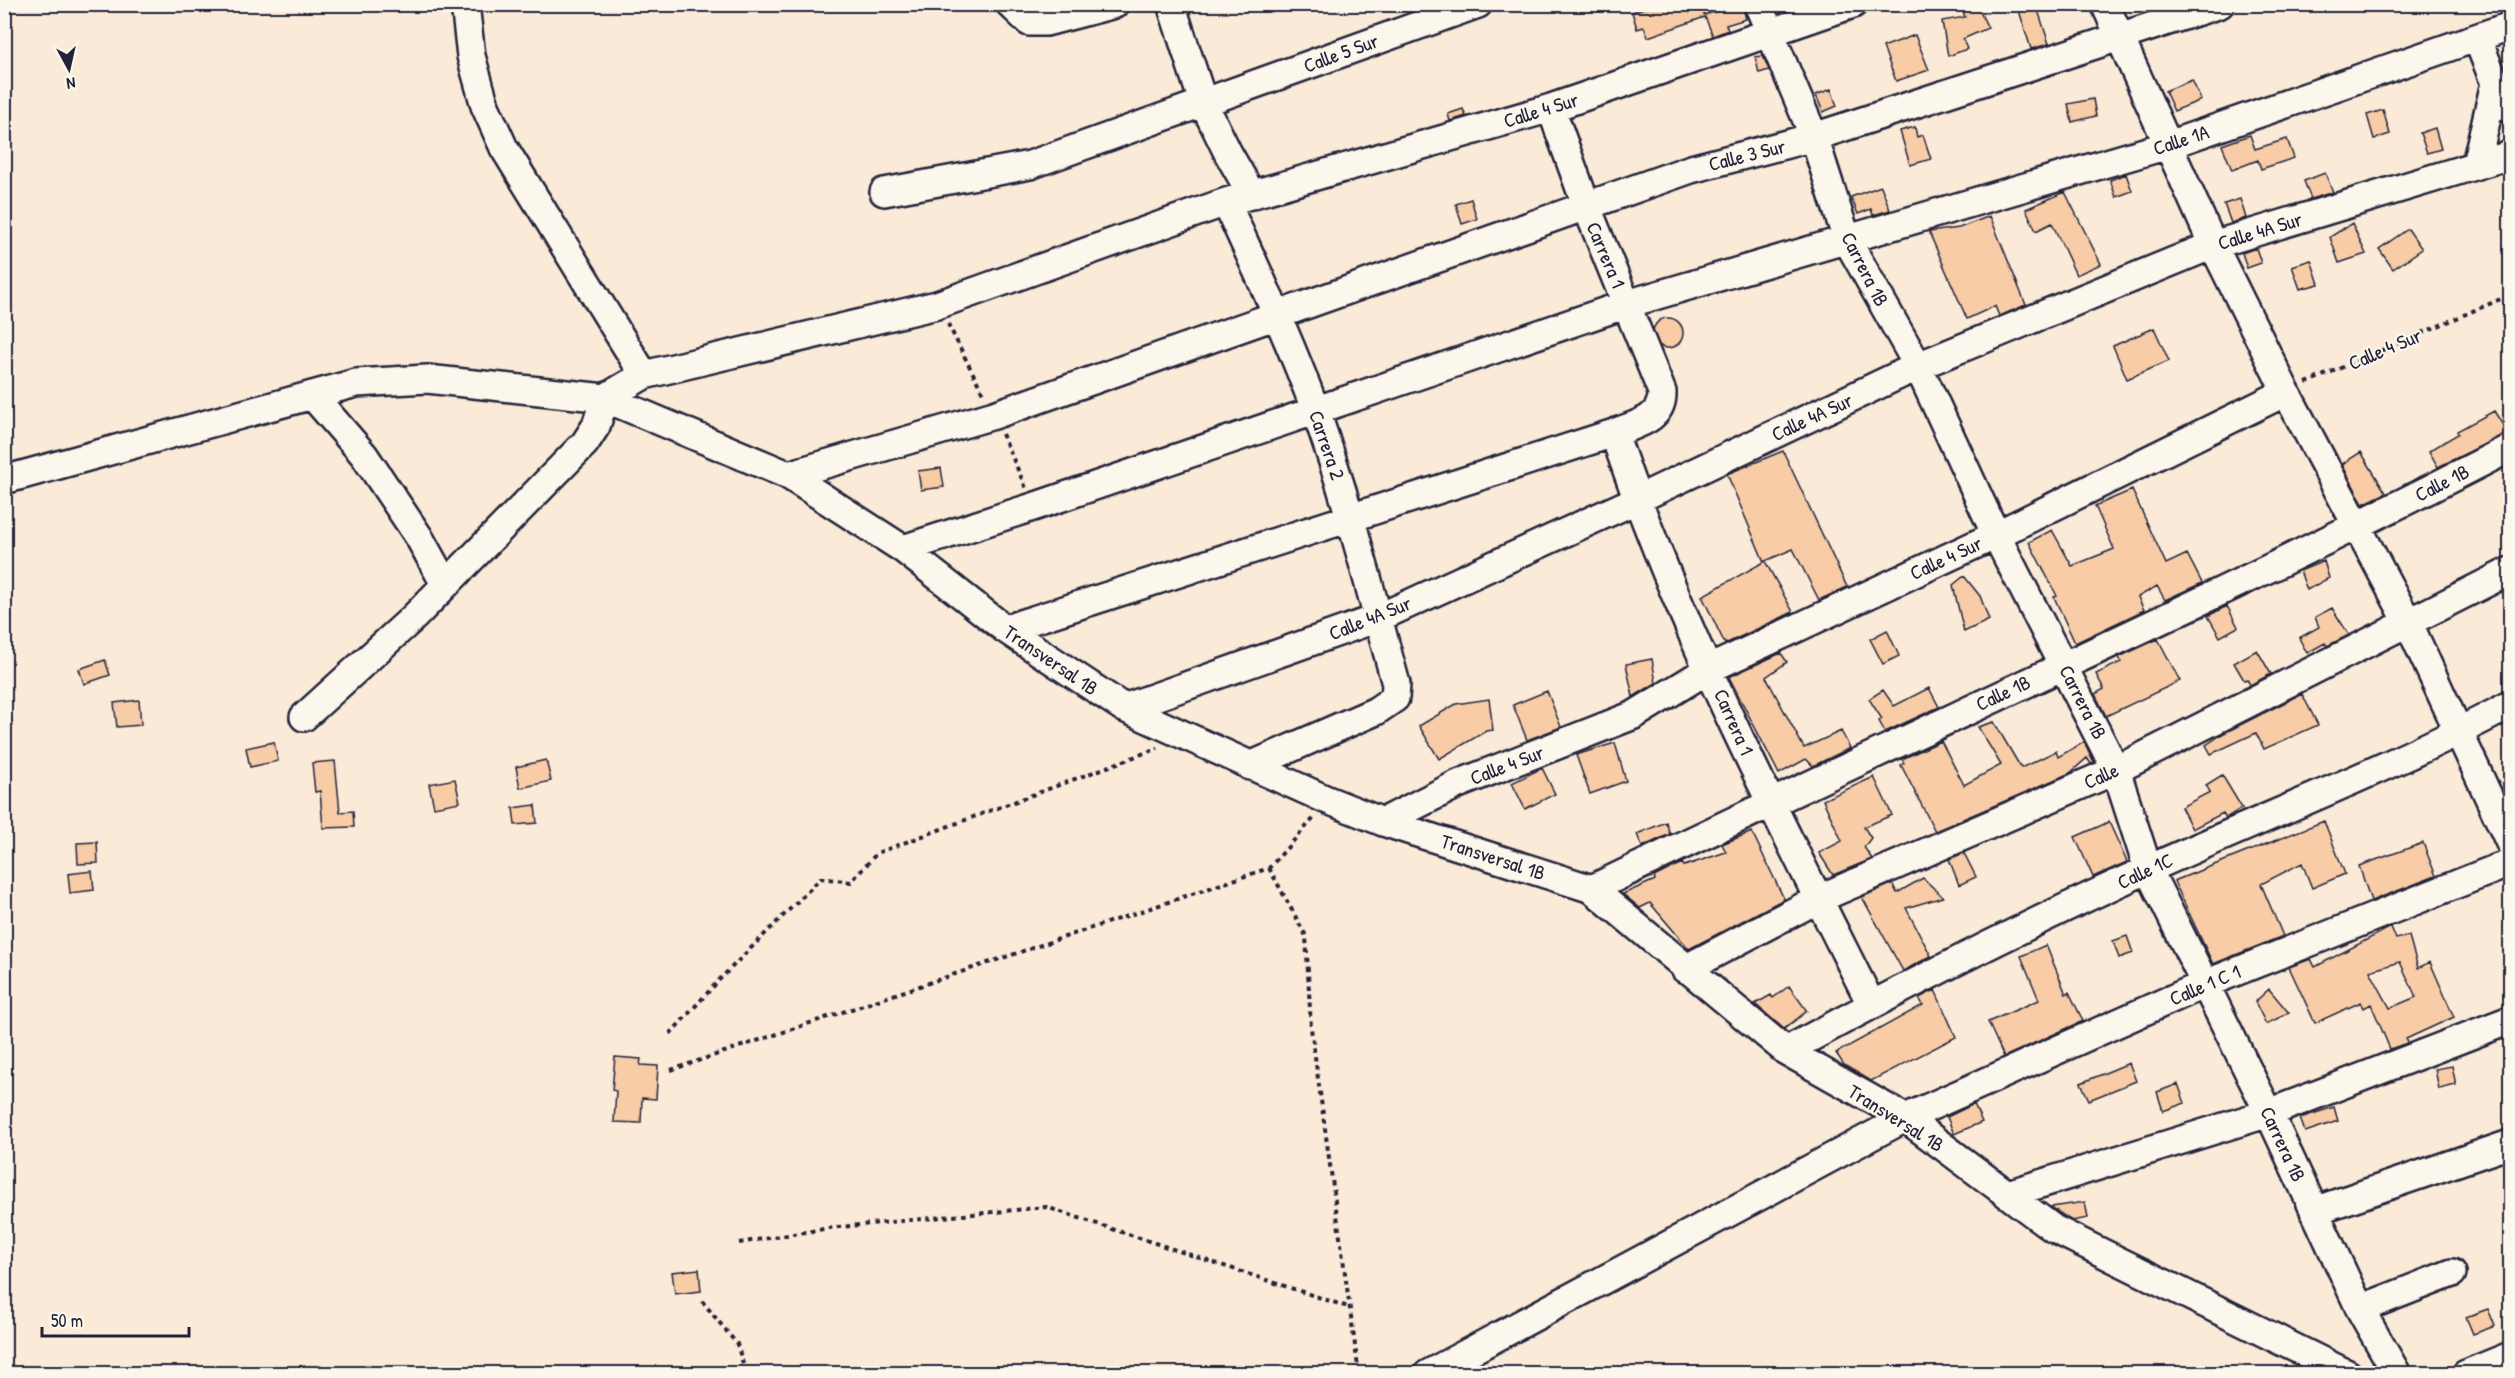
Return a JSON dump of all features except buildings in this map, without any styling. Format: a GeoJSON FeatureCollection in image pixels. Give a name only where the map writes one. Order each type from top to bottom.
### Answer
{"type":"FeatureCollection","features":[{"type":"Feature","properties":{"kind":"street"},"geometry":{"type":"LineString","coordinates":[[465,4],[471,56],[485,106],[504,148],[644,375]]}},
{"type":"Feature","properties":{"kind":"street"},"geometry":{"type":"LineString","coordinates":[[1010,4],[1029,22],[1046,22],[1115,4]]}},
{"type":"Feature","properties":{"kind":"street"},"geometry":{"type":"LineString","coordinates":[[1171,4],[1203,102],[1252,195]]}},
{"type":"Feature","properties":{"kind":"street","name":"Calle 5 Sur"},"geometry":{"type":"LineString","coordinates":[[884,192],[1030,165],[1478,4]]}},
{"type":"Feature","properties":{"kind":"street","name":"Carrera 1B"},"geometry":{"type":"LineString","coordinates":[[1758,4],[1814,137],[1847,240],[1918,366],[1996,535],[2064,664],[2116,770],[2148,869],[2269,1113],[2360,1309],[2397,1374]]}},
{"type":"Feature","properties":{"kind":"street","name":"Calle 4 Sur"},"geometry":{"type":"LineString","coordinates":[[605,398],[644,375],[937,305],[1226,202],[1551,108],[1852,4]]}},
{"type":"Feature","properties":{"kind":"street"},"geometry":{"type":"LineString","coordinates":[[2105,4],[2213,246],[2286,392],[2408,622],[2511,843]]}},
{"type":"Feature","properties":{"kind":"street","name":"Calle 3 Sur"},"geometry":{"type":"LineString","coordinates":[[789,476],[994,415],[1691,169],[1814,137],[2119,35],[2220,4]]}},
{"type":"Feature","properties":{"kind":"street","name":"Calle 1A"},"geometry":{"type":"LineString","coordinates":[[903,549],[1627,304],[2168,145],[2511,26]]}},
{"type":"Feature","properties":{"kind":"street"},"geometry":{"type":"LineString","coordinates":[[2477,38],[2495,83],[2511,109]]}},
{"type":"Feature","properties":{"kind":"street"},"geometry":{"type":"LineString","coordinates":[[2476,164],[2495,83]]}},
{"type":"Feature","properties":{"kind":"street","name":"Carrera 1"},"geometry":{"type":"LineString","coordinates":[[1551,108],[1586,205],[1662,392],[1659,411],[1651,418],[1614,433],[1636,500],[1709,669],[1770,802],[1871,1004]]}},
{"type":"Feature","properties":{"kind":"street","name":"Calle 4A Sur"},"geometry":{"type":"LineString","coordinates":[[1124,708],[1378,618],[1636,500],[1918,366],[2213,246],[2511,155]]}},
{"type":"Feature","properties":{"kind":"street","name":"Carrera 2"},"geometry":{"type":"LineString","coordinates":[[1226,202],[1316,411],[1351,517],[1396,684],[1395,698],[1376,711],[1250,766]]}},
{"type":"Feature","properties":{"kind":"street","name":"Transversal 1B"},"geometry":{"type":"LineString","coordinates":[[4,480],[357,383],[427,380],[605,398],[789,476],[903,549],[1005,629],[1124,708],[1325,800],[1383,822],[1592,889],[1786,1051],[1905,1118],[2054,1229],[2348,1374]]}},
{"type":"Feature","properties":{"kind":"street","name":"Calle 4 Sur"},"geometry":{"type":"LineString","coordinates":[[1383,822],[1458,784],[1634,715],[1709,669],[1996,535],[2286,392]]}},
{"type":"Feature","properties":{"kind":"street"},"geometry":{"type":"LineString","coordinates":[[312,395],[364,455],[420,537],[445,584]]}},
{"type":"Feature","properties":{"kind":"street"},"geometry":{"type":"LineString","coordinates":[[304,717],[414,617],[585,443],[596,426],[605,398]]}},
{"type":"Feature","properties":{"kind":"street"},"geometry":{"type":"LineString","coordinates":[[1005,629],[1614,433]]}},
{"type":"Feature","properties":{"kind":"street","name":"Calle 1B"},"geometry":{"type":"LineString","coordinates":[[1592,889],[1770,802],[2358,527],[2511,448]]}},
{"type":"Feature","properties":{"kind":"street","name":"Calle"},"geometry":{"type":"LineString","coordinates":[[1685,969],[1818,898],[2116,770],[2511,571]]}},
{"type":"Feature","properties":{"kind":"street","name":"Calle 1C"},"geometry":{"type":"LineString","coordinates":[[1786,1051],[1871,1004],[2148,869],[2458,733],[2511,705]]}},
{"type":"Feature","properties":{"kind":"street","name":"Calle 1 C 1"},"geometry":{"type":"LineString","coordinates":[[1428,1374],[1905,1118],[2205,984],[2511,864]]}},
{"type":"Feature","properties":{"kind":"street"},"geometry":{"type":"LineString","coordinates":[[2008,1194],[2269,1113],[2511,1020]]}},
{"type":"Feature","properties":{"kind":"street"},"geometry":{"type":"LineString","coordinates":[[2314,1211],[2511,1144]]}},
{"type":"Feature","properties":{"kind":"street"},"geometry":{"type":"LineString","coordinates":[[2360,1309],[2452,1273]]}},
{"type":"Feature","properties":{"kind":"street"},"geometry":{"type":"LineString","coordinates":[[2466,1374],[2511,1356]]}},
{"type":"Feature","properties":{"kind":"path","name":"Calle 4 Sur"},"geometry":{"type":"LineString","coordinates":[[2286,392],[2511,295]]}},
{"type":"Feature","properties":{"kind":"path"},"geometry":{"type":"LineString","coordinates":[[670,1034],[721,978],[821,878],[851,882],[877,853],[1187,737]]}},
{"type":"Feature","properties":{"kind":"path"},"geometry":{"type":"LineString","coordinates":[[671,1070],[1269,868],[1313,820],[1325,800]]}},
{"type":"Feature","properties":{"kind":"path"},"geometry":{"type":"LineString","coordinates":[[1269,868],[1306,936],[1311,1028],[1359,1374]]}},
{"type":"Feature","properties":{"kind":"path"},"geometry":{"type":"LineString","coordinates":[[739,1243],[829,1228],[1046,1207],[1351,1308]]}},
{"type":"Feature","properties":{"kind":"path"},"geometry":{"type":"LineString","coordinates":[[702,1301],[737,1344],[746,1374]]}}]}
